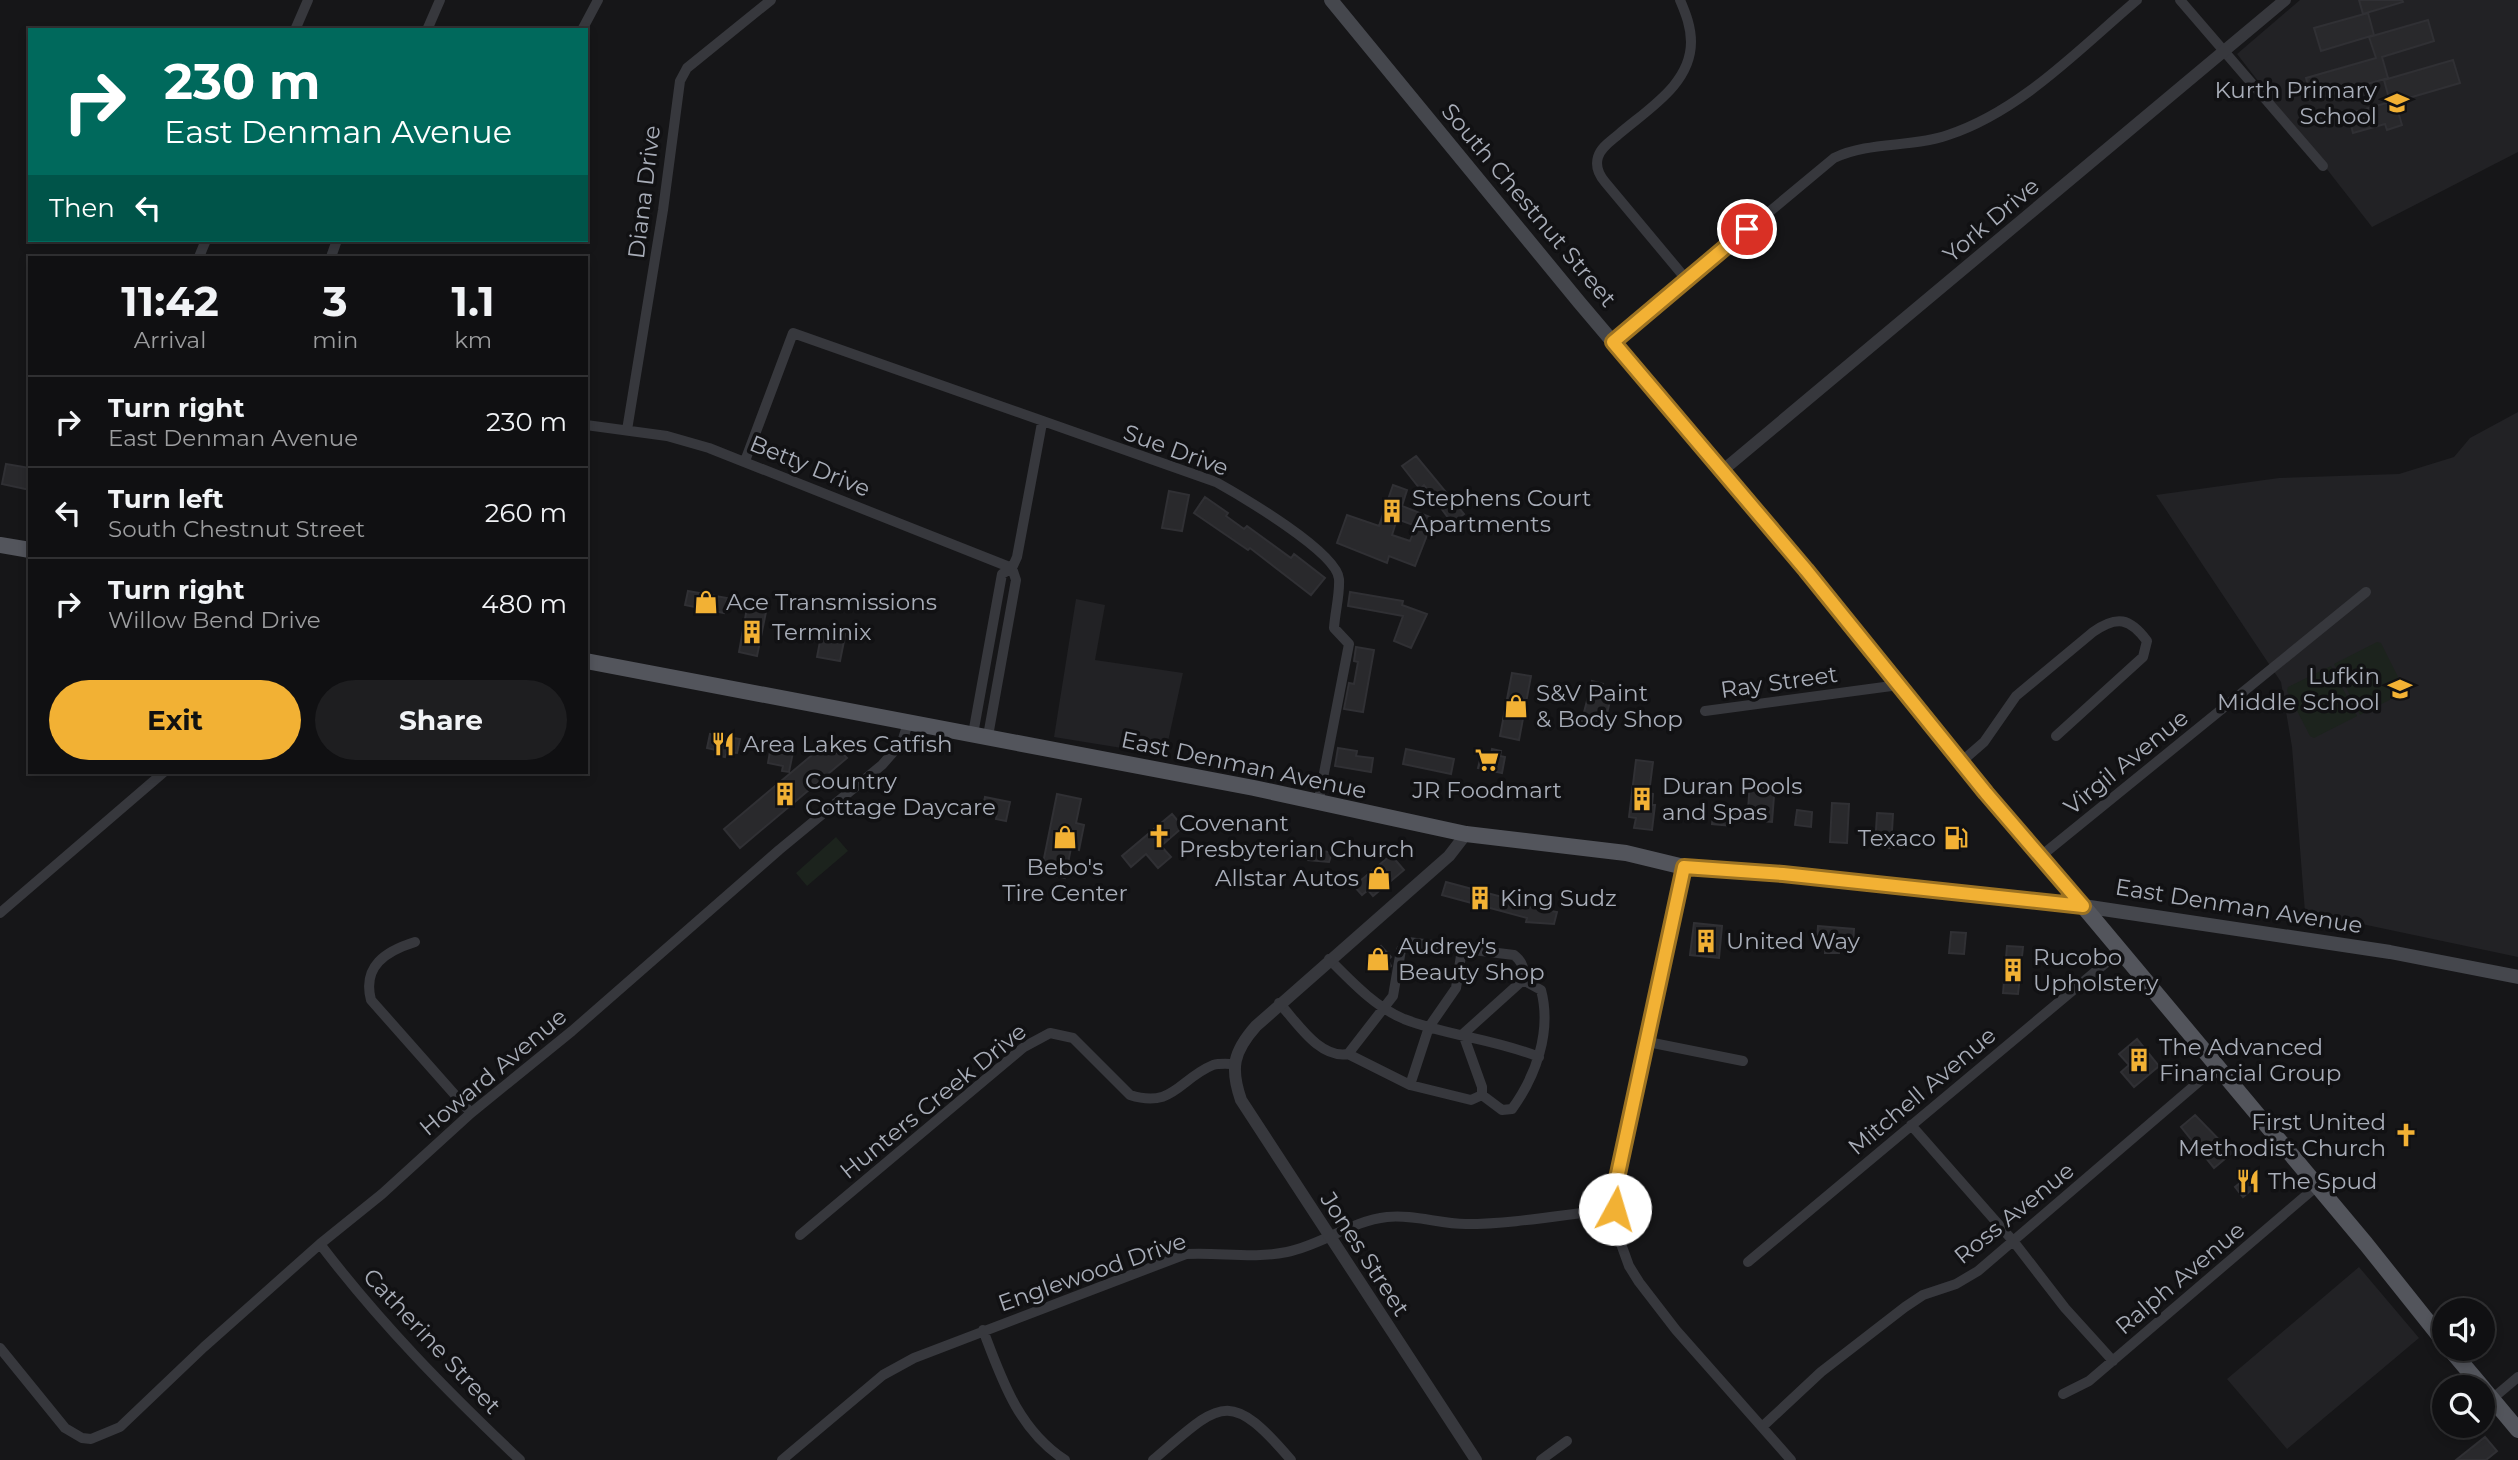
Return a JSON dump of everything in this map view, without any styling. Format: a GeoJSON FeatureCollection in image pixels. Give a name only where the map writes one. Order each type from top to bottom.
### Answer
{"type":"FeatureCollection","features":[{"type":"Feature","properties":{"kind":"main road","name":"South Chestnut Street"},"geometry":{"type":"LineString","coordinates":[[1331,0],[2432,1327]]}},
{"type":"Feature","properties":{"kind":"main road"},"geometry":{"type":"LineString","coordinates":[[0,545],[28,550]]}},
{"type":"Feature","properties":{"kind":"main road","name":"East Denman Avenue"},"geometry":{"type":"LineString","coordinates":[[588,661],[1254,788],[1466,834],[1626,853],[1684,867],[1783,874],[2083,906],[2390,952],[2518,977]]}},
{"type":"Feature","properties":{"kind":"main road"},"geometry":{"type":"LineString","coordinates":[[2460,1361],[2472,1375]]}},
{"type":"Feature","properties":{"kind":"main road"},"geometry":{"type":"LineString","coordinates":[[2495,1403],[2518,1430]]}},
{"type":"Feature","properties":{"kind":"street"},"geometry":{"type":"LineString","coordinates":[[296,28],[308,0]]}},
{"type":"Feature","properties":{"kind":"street"},"geometry":{"type":"LineString","coordinates":[[428,28],[440,0]]}},
{"type":"Feature","properties":{"kind":"street"},"geometry":{"type":"LineString","coordinates":[[583,28],[598,0]]}},
{"type":"Feature","properties":{"kind":"street","name":"Diana Drive"},"geometry":{"type":"LineString","coordinates":[[627,430],[663,210],[680,81],[687,68],[771,0]]}},
{"type":"Feature","properties":{"kind":"street"},"geometry":{"type":"LineString","coordinates":[[1680,0],[1689,27],[1691,44],[1687,64],[1668,94],[1603,148],[1597,164],[1598,173],[1605,183],[1686,279]]}},
{"type":"Feature","properties":{"kind":"street"},"geometry":{"type":"LineString","coordinates":[[1613,342],[1834,158],[1850,150],[1910,144],[1945,136],[1992,117],[2045,78],[2137,0]]}},
{"type":"Feature","properties":{"kind":"street"},"geometry":{"type":"LineString","coordinates":[[2180,0],[2323,166]]}},
{"type":"Feature","properties":{"kind":"street","name":"York Drive"},"geometry":{"type":"LineString","coordinates":[[1722,471],[2285,0]]}},
{"type":"Feature","properties":{"kind":"street","name":"Sue Drive"},"geometry":{"type":"LineString","coordinates":[[746,461],[793,333],[1042,423],[1216,482],[1303,538],[1333,565],[1339,577],[1334,628],[1349,644],[1318,804]]}},
{"type":"Feature","properties":{"kind":"street"},"geometry":{"type":"LineString","coordinates":[[981,735],[1002,575],[1012,568],[1017,556],[1042,423]]}},
{"type":"Feature","properties":{"kind":"street","name":"Betty Drive"},"geometry":{"type":"LineString","coordinates":[[588,425],[667,436],[746,461],[1012,568]]}},
{"type":"Feature","properties":{"kind":"street","name":"Virgil Avenue"},"geometry":{"type":"LineString","coordinates":[[2041,856],[2366,592]]}},
{"type":"Feature","properties":{"kind":"street"},"geometry":{"type":"LineString","coordinates":[[1961,762],[1992,733],[2016,696],[2093,632],[2105,623],[2121,620],[2136,627],[2147,641],[2143,657],[2056,736]]}},
{"type":"Feature","properties":{"kind":"street","name":"Ray Street"},"geometry":{"type":"LineString","coordinates":[[1705,711],[1899,685]]}},
{"type":"Feature","properties":{"kind":"street","name":"Howard Avenue"},"geometry":{"type":"LineString","coordinates":[[0,1348],[65,1427],[82,1438],[91,1439],[120,1427],[204,1347],[320,1244],[382,1194],[471,1113],[572,1031],[779,850],[882,765],[895,753],[908,723]]}},
{"type":"Feature","properties":{"kind":"street"},"geometry":{"type":"LineString","coordinates":[[0,913],[162,774]]}},
{"type":"Feature","properties":{"kind":"street"},"geometry":{"type":"LineString","coordinates":[[1235,1064],[1241,1042],[1279,1003],[1450,856],[1466,834]]}},
{"type":"Feature","properties":{"kind":"street"},"geometry":{"type":"LineString","coordinates":[[1684,867],[1616,1183],[1615,1209],[1621,1246],[1639,1282],[1676,1331],[1791,1460]]}},
{"type":"Feature","properties":{"kind":"street"},"geometry":{"type":"LineString","coordinates":[[415,942],[397,948],[374,966],[368,978],[371,1000],[471,1113]]}},
{"type":"Feature","properties":{"kind":"street"},"geometry":{"type":"LineString","coordinates":[[1348,1054],[1393,996],[1403,945],[1408,942],[1514,956],[1521,965],[1523,980]]}},
{"type":"Feature","properties":{"kind":"street"},"geometry":{"type":"LineString","coordinates":[[1410,1085],[1429,1027],[1456,988],[1462,948]]}},
{"type":"Feature","properties":{"kind":"street","name":"Mitchell Avenue"},"geometry":{"type":"LineString","coordinates":[[1748,1262],[2120,951]]}},
{"type":"Feature","properties":{"kind":"street"},"geometry":{"type":"LineString","coordinates":[[1329,959],[1384,1008],[1403,1018],[1429,1027],[1509,1045],[1539,1057]]}},
{"type":"Feature","properties":{"kind":"street"},"geometry":{"type":"LineString","coordinates":[[1463,1034],[1523,980]]}},
{"type":"Feature","properties":{"kind":"street"},"geometry":{"type":"LineString","coordinates":[[1482,1095],[1502,1110],[1511,1109],[1539,1057],[1543,1042],[1543,996],[1536,985],[1523,980]]}},
{"type":"Feature","properties":{"kind":"street"},"geometry":{"type":"LineString","coordinates":[[1279,1003],[1316,1043],[1340,1055],[1348,1054],[1410,1085],[1471,1100],[1482,1095]]}},
{"type":"Feature","properties":{"kind":"street","name":"Hunters Creek Drive"},"geometry":{"type":"LineString","coordinates":[[800,1235],[1024,1047],[1049,1033],[1073,1038],[1106,1068],[1130,1095],[1141,1098],[1167,1096],[1216,1064],[1235,1064]]}},
{"type":"Feature","properties":{"kind":"street"},"geometry":{"type":"LineString","coordinates":[[1463,1034],[1482,1087],[1482,1095]]}},
{"type":"Feature","properties":{"kind":"street"},"geometry":{"type":"LineString","coordinates":[[1648,1042],[1743,1061]]}},
{"type":"Feature","properties":{"kind":"street","name":"Jones Street"},"geometry":{"type":"LineString","coordinates":[[1235,1064],[1234,1080],[1241,1100],[1328,1238],[1476,1460]]}},
{"type":"Feature","properties":{"kind":"street","name":"Ross Avenue"},"geometry":{"type":"LineString","coordinates":[[1762,1427],[1821,1373],[1905,1307],[1923,1295],[1956,1284],[1978,1272],[2217,1067]]}},
{"type":"Feature","properties":{"kind":"street"},"geometry":{"type":"LineString","coordinates":[[1911,1125],[2014,1242],[2064,1308],[2112,1361]]}},
{"type":"Feature","properties":{"kind":"street","name":"Ralph Avenue"},"geometry":{"type":"LineString","coordinates":[[2063,1394],[2089,1381],[2317,1186]]}},
{"type":"Feature","properties":{"kind":"street","name":"Englewood Drive"},"geometry":{"type":"LineString","coordinates":[[782,1460],[883,1375],[914,1358],[1186,1254],[1266,1255],[1287,1252],[1328,1238],[1365,1221],[1388,1217],[1466,1224],[1615,1209]]}},
{"type":"Feature","properties":{"kind":"street","name":"Catherine Street"},"geometry":{"type":"LineString","coordinates":[[320,1244],[391,1332],[463,1407],[520,1460]]}},
{"type":"Feature","properties":{"kind":"street"},"geometry":{"type":"LineString","coordinates":[[983,1330],[1007,1394],[1024,1423],[1065,1460]]}},
{"type":"Feature","properties":{"kind":"street"},"geometry":{"type":"LineString","coordinates":[[2495,1388],[2518,1377]]}},
{"type":"Feature","properties":{"kind":"street"},"geometry":{"type":"LineString","coordinates":[[1153,1460],[1204,1418],[1228,1410],[1240,1412],[1252,1419],[1291,1460]]}},
{"type":"Feature","properties":{"kind":"street"},"geometry":{"type":"LineString","coordinates":[[1541,1460],[1567,1441]]}},
{"type":"Feature","properties":{"kind":"shaded area","name":"Kurth Primary School"},"geometry":{"type":"Polygon","coordinates":[[[2300,0],[2518,0],[2518,152],[2372,227],[2237,54],[2300,0]]]}},
{"type":"Feature","properties":{"kind":"shaded area","name":"Lufkin Middle School"},"geometry":{"type":"Polygon","coordinates":[[[2518,412],[2518,957],[2305,912],[2292,747],[2281,682],[2156,495],[2279,478],[2399,474],[2454,457],[2470,438],[2518,412]]]}},
{"type":"Feature","properties":{"kind":"shaded area"},"geometry":{"type":"Polygon","coordinates":[[[1076,599],[1105,605],[1095,660],[1183,673],[1165,755],[1054,737],[1076,599]]]}},
{"type":"Feature","properties":{"kind":"shaded area"},"geometry":{"type":"Polygon","coordinates":[[[2377,642],[2381,643],[2404,689],[2403,693],[2360,715],[2334,664],[2377,642]]]}},
{"type":"Feature","properties":{"kind":"shaded area"},"geometry":{"type":"Polygon","coordinates":[[[2331,666],[2357,716],[2314,738],[2310,736],[2287,691],[2288,687],[2331,666]]]}},
{"type":"Feature","properties":{"kind":"shaded area"},"geometry":{"type":"Polygon","coordinates":[[[836,837],[848,851],[807,886],[796,873],[836,837]]]}},
{"type":"Feature","properties":{"kind":"shaded area"},"geometry":{"type":"Polygon","coordinates":[[[2359,1267],[2419,1338],[2287,1449],[2227,1379],[2359,1267]]]}},
{"type":"Feature","properties":{"kind":"building"},"geometry":{"type":"Polygon","coordinates":[[[2359,0],[2402,0],[2403,2],[2363,14],[2359,0]]]}},
{"type":"Feature","properties":{"kind":"building"},"geometry":{"type":"Polygon","coordinates":[[[2368,13],[2374,35],[2321,51],[2314,28],[2368,13]]]}},
{"type":"Feature","properties":{"kind":"building"},"geometry":{"type":"Polygon","coordinates":[[[2428,20],[2434,41],[2382,57],[2388,78],[2312,100],[2306,78],[2376,58],[2369,37],[2428,20]]]}},
{"type":"Feature","properties":{"kind":"building"},"geometry":{"type":"Polygon","coordinates":[[[2453,60],[2460,83],[2395,102],[2402,125],[2387,130],[2385,124],[2353,133],[2348,114],[2390,102],[2384,80],[2453,60]]]}},
{"type":"Feature","properties":{"kind":"building","name":"Stephens Court Apartments"},"geometry":{"type":"Polygon","coordinates":[[[1416,456],[1464,514],[1452,523],[1424,485],[1420,489],[1402,466],[1416,456]]]}},
{"type":"Feature","properties":{"kind":"building"},"geometry":{"type":"Polygon","coordinates":[[[6,464],[28,468],[28,490],[2,484],[6,464]]]}},
{"type":"Feature","properties":{"kind":"building"},"geometry":{"type":"Polygon","coordinates":[[[1393,485],[1407,490],[1402,506],[1430,517],[1426,529],[1429,530],[1415,566],[1389,556],[1387,563],[1337,543],[1347,515],[1379,526],[1393,485]],[[1397,519],[1392,535],[1410,541],[1416,526],[1397,519]]]}},
{"type":"Feature","properties":{"kind":"building"},"geometry":{"type":"Polygon","coordinates":[[[1169,491],[1189,495],[1182,531],[1162,528],[1169,491]]]}},
{"type":"Feature","properties":{"kind":"building"},"geometry":{"type":"Polygon","coordinates":[[[1205,497],[1228,513],[1226,516],[1244,529],[1247,526],[1291,558],[1294,554],[1325,578],[1311,595],[1250,548],[1248,550],[1194,513],[1205,497]]]}},
{"type":"Feature","properties":{"kind":"building","name":"Ace Transmissions"},"geometry":{"type":"Polygon","coordinates":[[[688,591],[727,598],[724,613],[685,605],[688,591]]]}},
{"type":"Feature","properties":{"kind":"building"},"geometry":{"type":"Polygon","coordinates":[[[1350,592],[1403,601],[1402,605],[1427,614],[1411,648],[1394,641],[1403,616],[1348,606],[1350,592]]]}},
{"type":"Feature","properties":{"kind":"building","name":"Terminix"},"geometry":{"type":"Polygon","coordinates":[[[747,608],[766,612],[757,656],[739,652],[747,608]]]}},
{"type":"Feature","properties":{"kind":"building"},"geometry":{"type":"Polygon","coordinates":[[[823,626],[846,631],[840,661],[817,657],[823,626]]]}},
{"type":"Feature","properties":{"kind":"building"},"geometry":{"type":"Polygon","coordinates":[[[1356,647],[1374,650],[1363,712],[1344,709],[1349,683],[1354,684],[1358,662],[1354,661],[1356,647]]]}},
{"type":"Feature","properties":{"kind":"building","name":"S&V Paint & Body Shop"},"geometry":{"type":"Polygon","coordinates":[[[1512,673],[1531,676],[1519,740],[1500,736],[1512,673]]]}},
{"type":"Feature","properties":{"kind":"building","name":"S&V Paint & Body Shop"},"geometry":{"type":"Polygon","coordinates":[[[1592,681],[1603,684],[1601,694],[1611,697],[1603,730],[1581,724],[1592,681]]]}},
{"type":"Feature","properties":{"kind":"building","name":"Area Lakes Catfish"},"geometry":{"type":"Polygon","coordinates":[[[710,734],[740,739],[737,753],[727,752],[725,757],[715,755],[716,750],[707,748],[710,734]]]}},
{"type":"Feature","properties":{"kind":"building"},"geometry":{"type":"Polygon","coordinates":[[[771,746],[786,749],[787,746],[794,747],[789,772],[782,771],[783,766],[768,763],[771,746]]]}},
{"type":"Feature","properties":{"kind":"building"},"geometry":{"type":"Polygon","coordinates":[[[1338,748],[1357,751],[1356,756],[1373,758],[1371,772],[1335,766],[1338,748]]]}},
{"type":"Feature","properties":{"kind":"building"},"geometry":{"type":"Polygon","coordinates":[[[1406,749],[1454,759],[1451,774],[1403,764],[1406,749]]]}},
{"type":"Feature","properties":{"kind":"building","name":"JR Foodmart"},"geometry":{"type":"Polygon","coordinates":[[[1492,749],[1501,751],[1500,756],[1505,757],[1502,773],[1478,768],[1482,752],[1491,754],[1492,749]]]}},
{"type":"Feature","properties":{"kind":"building","name":"Country Cottage Daycare"},"geometry":{"type":"Polygon","coordinates":[[[818,750],[843,754],[847,758],[740,848],[724,829],[818,750]]]}},
{"type":"Feature","properties":{"kind":"building","name":"Duran Pools and Spas"},"geometry":{"type":"Polygon","coordinates":[[[1636,760],[1653,762],[1649,793],[1653,794],[1652,805],[1655,805],[1652,830],[1634,828],[1636,818],[1629,817],[1636,760]]]}},
{"type":"Feature","properties":{"kind":"building"},"geometry":{"type":"Polygon","coordinates":[[[1750,781],[1775,783],[1772,822],[1733,819],[1732,826],[1712,824],[1714,807],[1748,810],[1750,781]]]}},
{"type":"Feature","properties":{"kind":"building","name":"Bebo's Tire Center"},"geometry":{"type":"Polygon","coordinates":[[[1057,794],[1081,799],[1076,823],[1084,825],[1079,850],[1071,848],[1065,878],[1041,873],[1057,794]]]}},
{"type":"Feature","properties":{"kind":"building"},"geometry":{"type":"Polygon","coordinates":[[[985,797],[1010,802],[1006,821],[996,819],[997,814],[982,811],[985,797]]]}},
{"type":"Feature","properties":{"kind":"building"},"geometry":{"type":"Polygon","coordinates":[[[1832,803],[1849,804],[1847,843],[1830,842],[1832,803]]]}},
{"type":"Feature","properties":{"kind":"building"},"geometry":{"type":"Polygon","coordinates":[[[1797,810],[1812,812],[1811,827],[1795,825],[1797,810]]]}},
{"type":"Feature","properties":{"kind":"building"},"geometry":{"type":"Polygon","coordinates":[[[1877,813],[1893,814],[1891,848],[1875,848],[1877,813]]]}},
{"type":"Feature","properties":{"kind":"building","name":"Covenant Presbyterian Church"},"geometry":{"type":"Polygon","coordinates":[[[1172,814],[1183,827],[1161,846],[1171,857],[1158,868],[1146,854],[1131,867],[1122,856],[1172,814]]]}},
{"type":"Feature","properties":{"kind":"building"},"geometry":{"type":"Polygon","coordinates":[[[1311,848],[1332,853],[1329,862],[1308,860],[1311,848]]]}},
{"type":"Feature","properties":{"kind":"building","name":"Allstar Autos"},"geometry":{"type":"Polygon","coordinates":[[[1391,855],[1404,870],[1373,896],[1368,890],[1362,895],[1354,886],[1391,855]]]}},
{"type":"Feature","properties":{"kind":"building","name":"King Sudz"},"geometry":{"type":"Polygon","coordinates":[[[1446,882],[1517,901],[1516,905],[1557,912],[1554,924],[1526,922],[1527,918],[1442,895],[1446,882]]]}},
{"type":"Feature","properties":{"kind":"building","name":"United Way"},"geometry":{"type":"Polygon","coordinates":[[[1694,923],[1722,926],[1719,958],[1690,955],[1694,923]]]}},
{"type":"Feature","properties":{"kind":"building"},"geometry":{"type":"Polygon","coordinates":[[[1818,926],[1854,929],[1853,945],[1840,944],[1839,953],[1825,953],[1826,943],[1817,942],[1818,926]]]}},
{"type":"Feature","properties":{"kind":"building"},"geometry":{"type":"Polygon","coordinates":[[[1951,932],[1966,933],[1964,954],[1949,953],[1951,932]]]}},
{"type":"Feature","properties":{"kind":"building","name":"Audrey's Beauty Shop"},"geometry":{"type":"Polygon","coordinates":[[[1381,946],[1391,957],[1388,960],[1391,966],[1385,971],[1378,964],[1375,967],[1367,959],[1381,946]]]}},
{"type":"Feature","properties":{"kind":"building","name":"Rucobo Upholstery"},"geometry":{"type":"Polygon","coordinates":[[[2007,946],[2023,947],[2018,994],[2003,993],[2007,946]]]}},
{"type":"Feature","properties":{"kind":"building","name":"The Advanced Financial Group"},"geometry":{"type":"Polygon","coordinates":[[[2137,1039],[2159,1066],[2134,1087],[2121,1072],[2129,1065],[2119,1054],[2137,1039]]]}},
{"type":"Feature","properties":{"kind":"building"},"geometry":{"type":"Polygon","coordinates":[[[2195,1115],[2232,1153],[2214,1168],[2181,1127],[2195,1115]]]}},
{"type":"Feature","properties":{"kind":"building","name":"The Spud"},"geometry":{"type":"Polygon","coordinates":[[[2250,1175],[2257,1185],[2243,1197],[2235,1187],[2250,1175]]]}},
{"type":"Feature","properties":{"kind":"building"},"geometry":{"type":"Polygon","coordinates":[[[2484,1438],[2497,1451],[2486,1460],[2456,1460],[2484,1438]]]}},
{"type":"Feature","properties":{"kind":"place","name":"Kurth Primary School"},"geometry":{"type":"Point","coordinates":[2397,103]}},
{"type":"Feature","properties":{"kind":"place","name":"Stephens Court Apartments"},"geometry":{"type":"Point","coordinates":[1392,511]}},
{"type":"Feature","properties":{"kind":"place","name":"Ace Transmissions"},"geometry":{"type":"Point","coordinates":[706,602]}},
{"type":"Feature","properties":{"kind":"place","name":"Terminix"},"geometry":{"type":"Point","coordinates":[752,632]}},
{"type":"Feature","properties":{"kind":"place","name":"Lufkin Middle School"},"geometry":{"type":"Point","coordinates":[2400,689]}},
{"type":"Feature","properties":{"kind":"place","name":"S&V Paint & Body Shop"},"geometry":{"type":"Point","coordinates":[1516,706]}},
{"type":"Feature","properties":{"kind":"place","name":"Area Lakes Catfish"},"geometry":{"type":"Point","coordinates":[723,744]}},
{"type":"Feature","properties":{"kind":"place","name":"JR Foodmart"},"geometry":{"type":"Point","coordinates":[1487,760]}},
{"type":"Feature","properties":{"kind":"place","name":"Country Cottage Daycare"},"geometry":{"type":"Point","coordinates":[785,794]}},
{"type":"Feature","properties":{"kind":"place","name":"Duran Pools and Spas"},"geometry":{"type":"Point","coordinates":[1642,799]}},
{"type":"Feature","properties":{"kind":"place","name":"Covenant Presbyterian Church"},"geometry":{"type":"Point","coordinates":[1159,836]}},
{"type":"Feature","properties":{"kind":"place","name":"Bebo's Tire Center"},"geometry":{"type":"Point","coordinates":[1065,837]}},
{"type":"Feature","properties":{"kind":"place","name":"Texaco"},"geometry":{"type":"Point","coordinates":[1956,838]}},
{"type":"Feature","properties":{"kind":"place","name":"Allstar Autos"},"geometry":{"type":"Point","coordinates":[1379,878]}},
{"type":"Feature","properties":{"kind":"place","name":"King Sudz"},"geometry":{"type":"Point","coordinates":[1480,898]}},
{"type":"Feature","properties":{"kind":"place","name":"United Way"},"geometry":{"type":"Point","coordinates":[1706,941]}},
{"type":"Feature","properties":{"kind":"place","name":"Audrey's Beauty Shop"},"geometry":{"type":"Point","coordinates":[1378,959]}},
{"type":"Feature","properties":{"kind":"place","name":"Rucobo Upholstery"},"geometry":{"type":"Point","coordinates":[2013,970]}},
{"type":"Feature","properties":{"kind":"place","name":"The Advanced Financial Group"},"geometry":{"type":"Point","coordinates":[2139,1060]}},
{"type":"Feature","properties":{"kind":"place","name":"First United Methodist Church"},"geometry":{"type":"Point","coordinates":[2406,1135]}},
{"type":"Feature","properties":{"kind":"place","name":"The Spud"},"geometry":{"type":"Point","coordinates":[2248,1181]}},
{"type":"Feature","properties":{"kind":"route"},"geometry":{"type":"LineString","coordinates":[[1615,1209],[1616,1183],[1684,867],[1783,874],[2083,906],[1986,793],[1806,570],[1613,342],[1747,229]]}}]}
